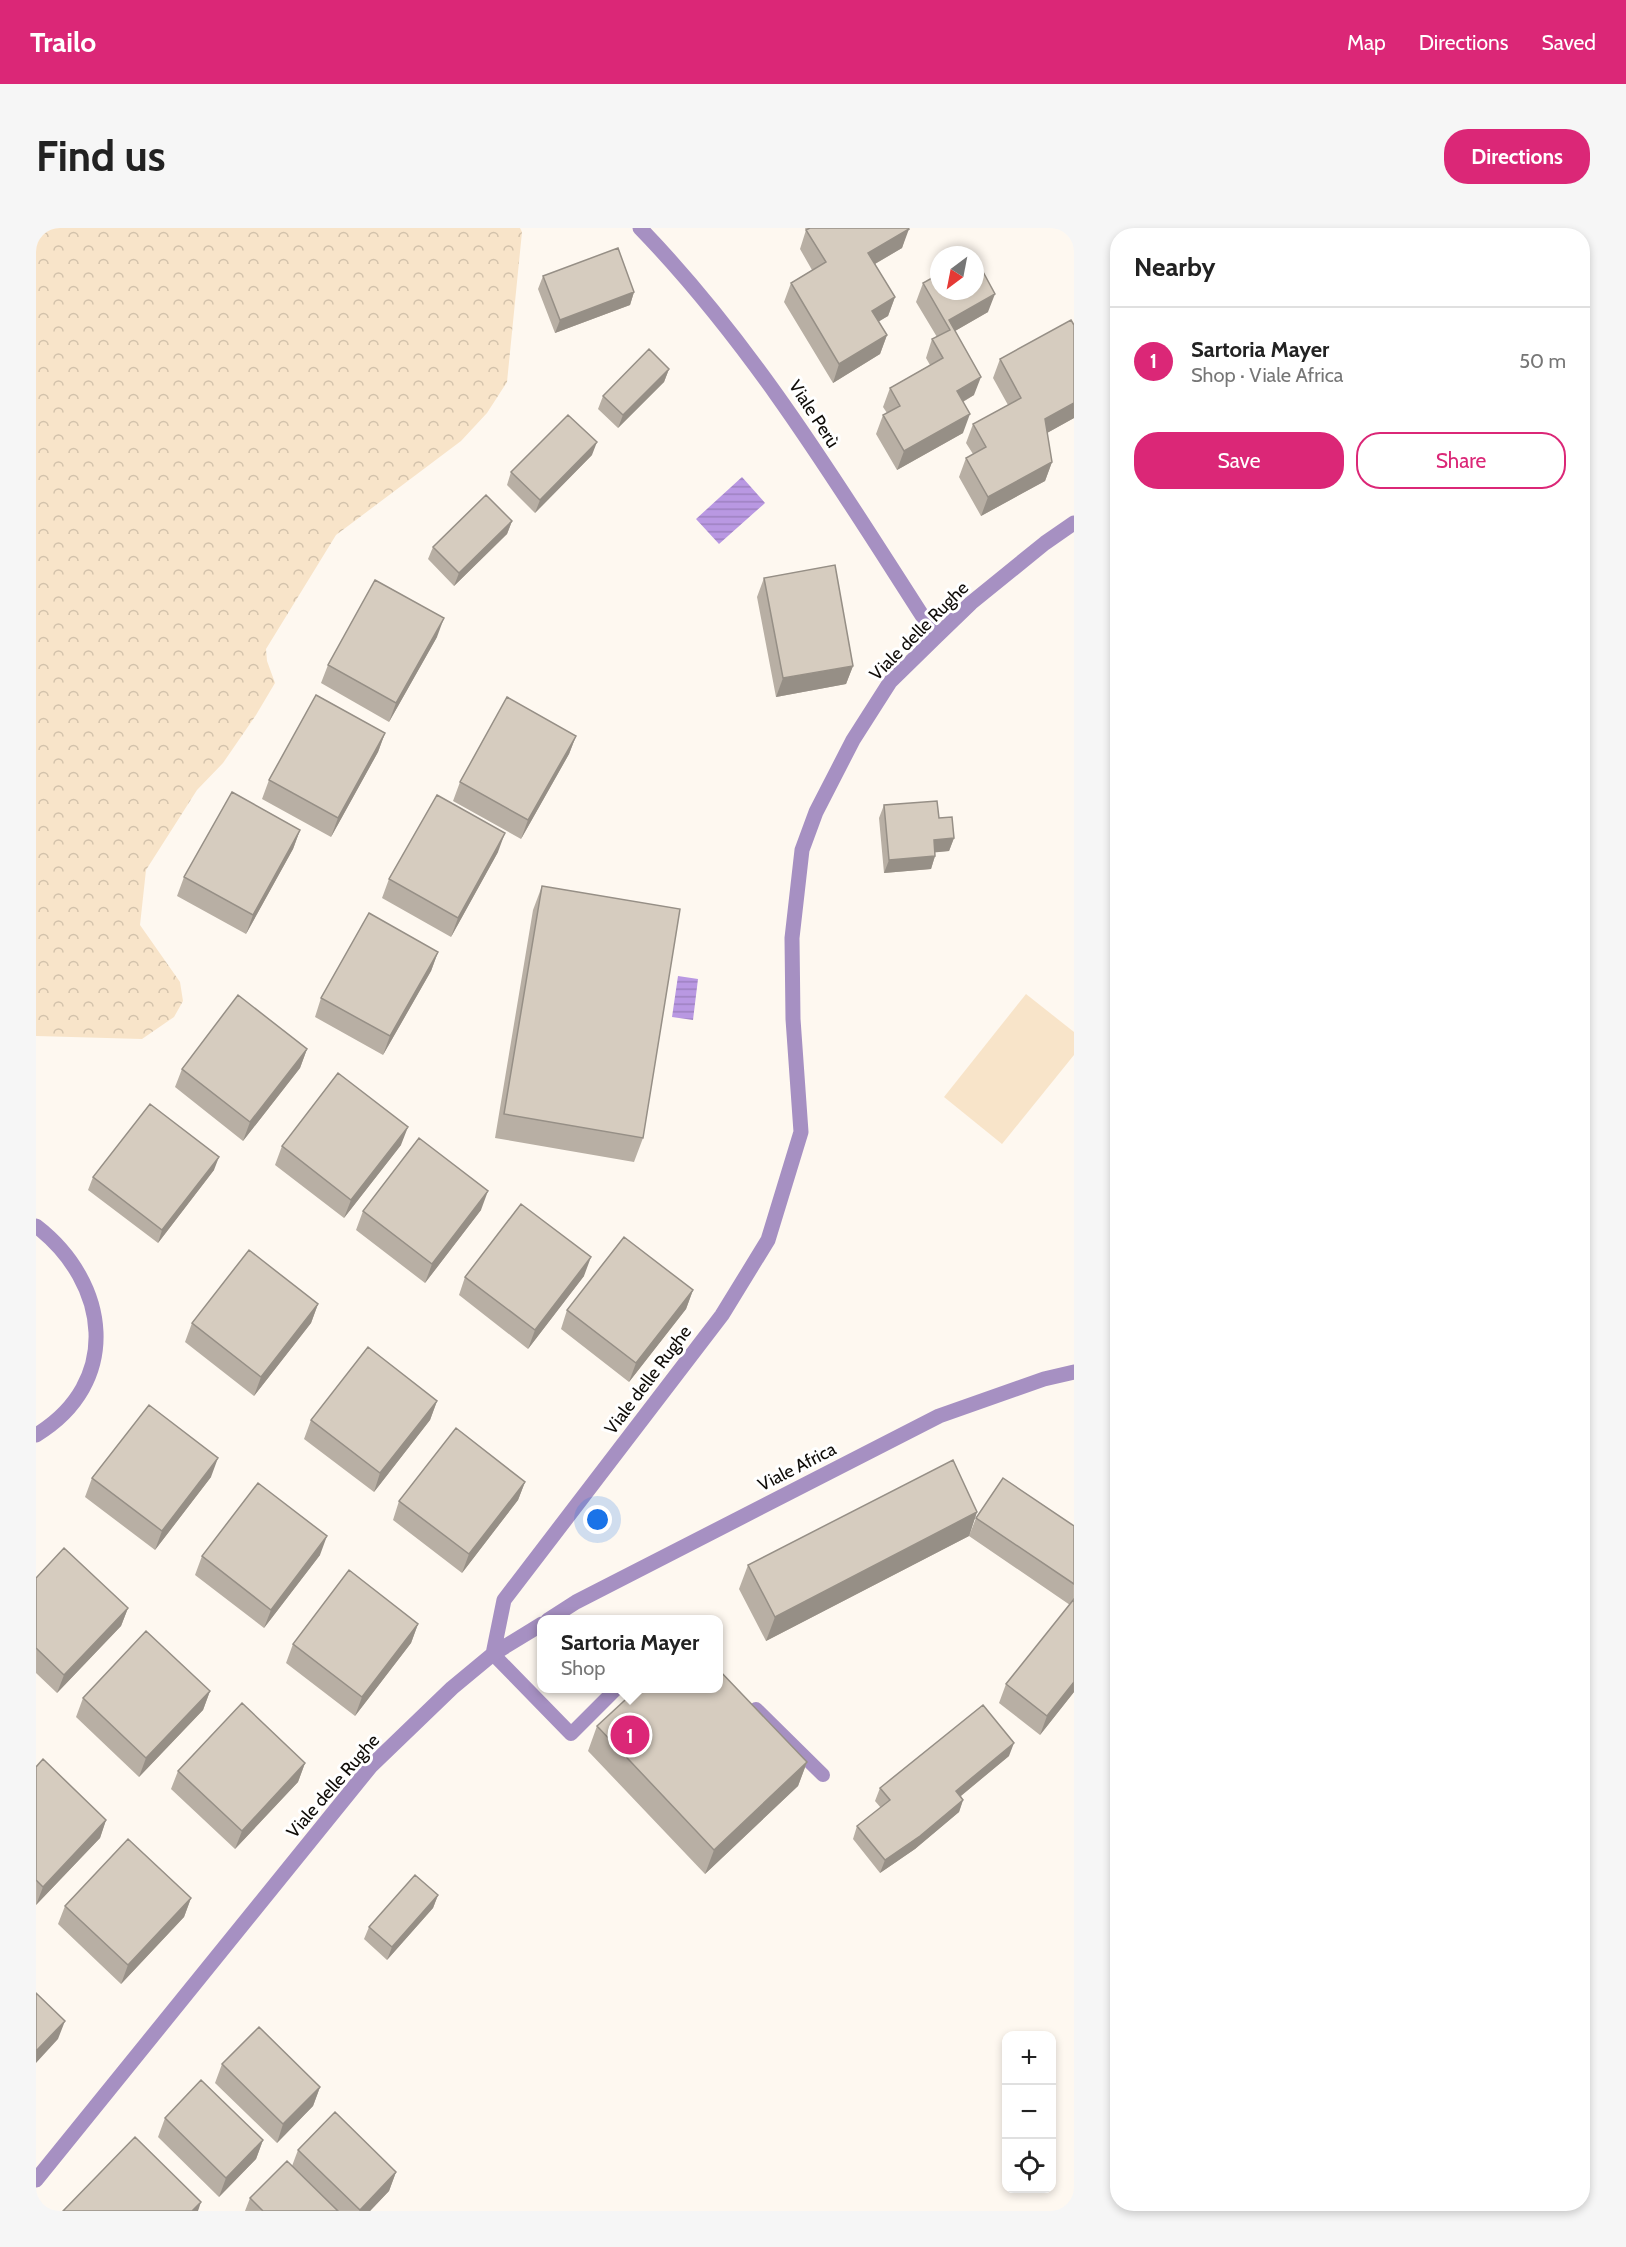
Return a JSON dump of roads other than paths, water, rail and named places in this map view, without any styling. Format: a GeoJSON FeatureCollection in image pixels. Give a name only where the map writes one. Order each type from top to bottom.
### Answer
{"type":"FeatureCollection","features":[{"type":"Feature","properties":{"kind":"street","name":"Viale Perù"},"geometry":{"type":"LineString","coordinates":[[640,228],[702,295],[781,398],[936,637]]}},
{"type":"Feature","properties":{"kind":"street","name":"Viale delle Rughe"},"geometry":{"type":"LineString","coordinates":[[36,2180],[371,1766],[452,1688],[493,1654],[504,1600],[722,1315],[768,1240],[801,1132],[793,1019],[792,938],[802,850],[816,812],[853,740],[890,682],[971,603],[1045,543],[1074,523]]}},
{"type":"Feature","properties":{"kind":"street"},"geometry":{"type":"LineString","coordinates":[[36,1226],[71,1259],[84,1282],[95,1324],[97,1348],[96,1359],[86,1385],[56,1421],[36,1436]]}},
{"type":"Feature","properties":{"kind":"street","name":"Viale Africa"},"geometry":{"type":"LineString","coordinates":[[556,1615],[587,1596],[939,1416],[1044,1379],[1074,1372]]}},
{"type":"Feature","properties":{"kind":"street"},"geometry":{"type":"LineString","coordinates":[[493,1654],[537,1627]]}},
{"type":"Feature","properties":{"kind":"lane"},"geometry":{"type":"LineString","coordinates":[[493,1654],[571,1734],[612,1693]]}},
{"type":"Feature","properties":{"kind":"lane"},"geometry":{"type":"LineString","coordinates":[[743,1696],[823,1775]]}},
{"type":"Feature","properties":{"kind":"place","name":"Sartoria Mayer"},"geometry":{"type":"Point","coordinates":[630,1735]}}]}
